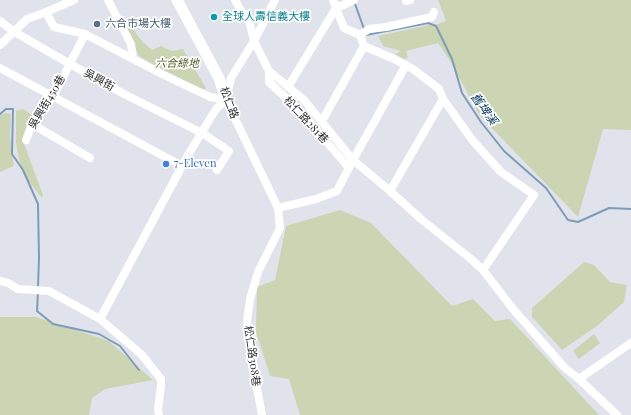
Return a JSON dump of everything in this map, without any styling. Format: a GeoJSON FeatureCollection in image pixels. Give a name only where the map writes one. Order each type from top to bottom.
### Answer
{"type":"FeatureCollection","features":[{"type":"Feature","properties":{"kind":"street"},"geometry":{"type":"LineString","coordinates":[[108,0],[131,44],[133,58]]}},
{"type":"Feature","properties":{"kind":"street","name":"松仁路"},"geometry":{"type":"LineString","coordinates":[[177,0],[219,78],[226,100],[278,208]]}},
{"type":"Feature","properties":{"kind":"street","name":"松仁路281巷"},"geometry":{"type":"LineString","coordinates":[[235,0],[241,11],[249,20],[254,41],[269,71],[269,82],[302,113],[349,168]]}},
{"type":"Feature","properties":{"kind":"street"},"geometry":{"type":"LineString","coordinates":[[100,319],[182,166],[216,109],[226,100],[231,78],[254,41],[275,0]]}},
{"type":"Feature","properties":{"kind":"street"},"geometry":{"type":"LineString","coordinates":[[288,87],[335,4],[354,0]]}},
{"type":"Feature","properties":{"kind":"street"},"geometry":{"type":"LineString","coordinates":[[0,45],[27,19],[70,1]]}},
{"type":"Feature","properties":{"kind":"street"},"geometry":{"type":"LineString","coordinates":[[335,4],[344,28],[360,35],[364,46],[406,65],[439,89],[443,99],[473,140],[502,172],[534,196],[483,270]]}},
{"type":"Feature","properties":{"kind":"street"},"geometry":{"type":"LineString","coordinates":[[46,12],[54,27],[84,34],[210,97],[226,100]]}},
{"type":"Feature","properties":{"kind":"street"},"geometry":{"type":"LineString","coordinates":[[360,35],[370,29],[432,17],[434,12]]}},
{"type":"Feature","properties":{"kind":"street","name":"吳興街"},"geometry":{"type":"LineString","coordinates":[[0,21],[70,64],[124,94],[202,133],[229,151],[217,170]]}},
{"type":"Feature","properties":{"kind":"street","name":"吳興街450巷"},"geometry":{"type":"LineString","coordinates":[[26,140],[32,124],[53,97],[84,34]]}},
{"type":"Feature","properties":{"kind":"street"},"geometry":{"type":"LineString","coordinates":[[322,121],[364,46]]}},
{"type":"Feature","properties":{"kind":"street"},"geometry":{"type":"LineString","coordinates":[[278,208],[316,199],[337,191],[406,65]]}},
{"type":"Feature","properties":{"kind":"street"},"geometry":{"type":"LineString","coordinates":[[0,68],[182,166]]}},
{"type":"Feature","properties":{"kind":"street"},"geometry":{"type":"LineString","coordinates":[[269,71],[304,100],[353,160],[483,270],[513,310],[558,361],[617,415]]}},
{"type":"Feature","properties":{"kind":"street"},"geometry":{"type":"LineString","coordinates":[[390,191],[443,99]]}},
{"type":"Feature","properties":{"kind":"street"},"geometry":{"type":"LineString","coordinates":[[32,124],[90,158]]}},
{"type":"Feature","properties":{"kind":"street","name":"松仁路308巷"},"geometry":{"type":"LineString","coordinates":[[262,415],[247,321],[250,299],[258,272],[280,228],[278,208]]}},
{"type":"Feature","properties":{"kind":"street"},"geometry":{"type":"LineString","coordinates":[[0,281],[8,283],[18,289],[49,291],[100,319],[141,354],[161,379],[158,409],[160,415]]}},
{"type":"Feature","properties":{"kind":"street"},"geometry":{"type":"LineString","coordinates":[[579,379],[631,343]]}},
{"type":"Feature","properties":{"kind":"green space"},"geometry":{"type":"Polygon","coordinates":[[[438,0],[631,0],[631,130],[603,129],[578,217],[480,116],[449,59],[438,43],[406,51],[408,58],[404,59],[395,54],[401,51],[383,46],[378,36],[429,25],[433,26],[446,21],[438,0]]]}},
{"type":"Feature","properties":{"kind":"green space","name":"六合綠地"},"geometry":{"type":"Polygon","coordinates":[[[126,27],[133,27],[137,35],[152,50],[161,46],[172,51],[183,49],[206,88],[201,92],[139,56],[126,27]]]}},
{"type":"Feature","properties":{"kind":"green space"},"geometry":{"type":"Polygon","coordinates":[[[23,109],[34,116],[23,141],[43,195],[42,197],[24,175],[20,164],[16,143],[16,111],[23,109]]]}},
{"type":"Feature","properties":{"kind":"green space"},"geometry":{"type":"Polygon","coordinates":[[[6,113],[11,114],[10,137],[14,166],[0,172],[0,115],[6,113]]]}},
{"type":"Feature","properties":{"kind":"green space"},"geometry":{"type":"Polygon","coordinates":[[[340,210],[371,223],[452,306],[473,299],[495,321],[510,319],[599,415],[300,415],[289,379],[270,376],[256,332],[257,287],[275,280],[286,226],[340,210]]]}},
{"type":"Feature","properties":{"kind":"green space"},"geometry":{"type":"Polygon","coordinates":[[[584,262],[594,265],[610,282],[627,285],[624,302],[597,326],[562,350],[532,317],[532,308],[584,262]]]}},
{"type":"Feature","properties":{"kind":"green space"},"geometry":{"type":"Polygon","coordinates":[[[0,317],[36,317],[109,341],[153,380],[105,389],[92,398],[89,415],[0,415],[0,317]]]}},
{"type":"Feature","properties":{"kind":"green space"},"geometry":{"type":"Polygon","coordinates":[[[594,334],[600,343],[579,359],[573,351],[594,334]]]}},
{"type":"Feature","properties":{"kind":"waterway","name":"舊埤溪"},"geometry":{"type":"LineString","coordinates":[[354,1],[364,29]]}},
{"type":"Feature","properties":{"kind":"waterway","name":"舊埤溪"},"geometry":{"type":"LineString","coordinates":[[366,35],[428,23],[436,26],[452,59],[462,93],[481,122],[504,151],[546,188],[568,220],[578,222],[609,208],[631,209]]}},
{"type":"Feature","properties":{"kind":"waterway"},"geometry":{"type":"LineString","coordinates":[[0,114],[6,109],[13,109],[12,154],[23,170],[38,204],[38,287]]}},
{"type":"Feature","properties":{"kind":"waterway"},"geometry":{"type":"LineString","coordinates":[[38,292],[37,311],[53,324],[99,334],[120,346],[139,370]]}},
{"type":"Feature","properties":{"kind":"place","name":"全球人壽信義大樓"},"geometry":{"type":"Point","coordinates":[214,17]}},
{"type":"Feature","properties":{"kind":"place","name":"六合市場大樓"},"geometry":{"type":"Point","coordinates":[97,24]}},
{"type":"Feature","properties":{"kind":"place","name":"7-Eleven"},"geometry":{"type":"Point","coordinates":[166,164]}}]}
